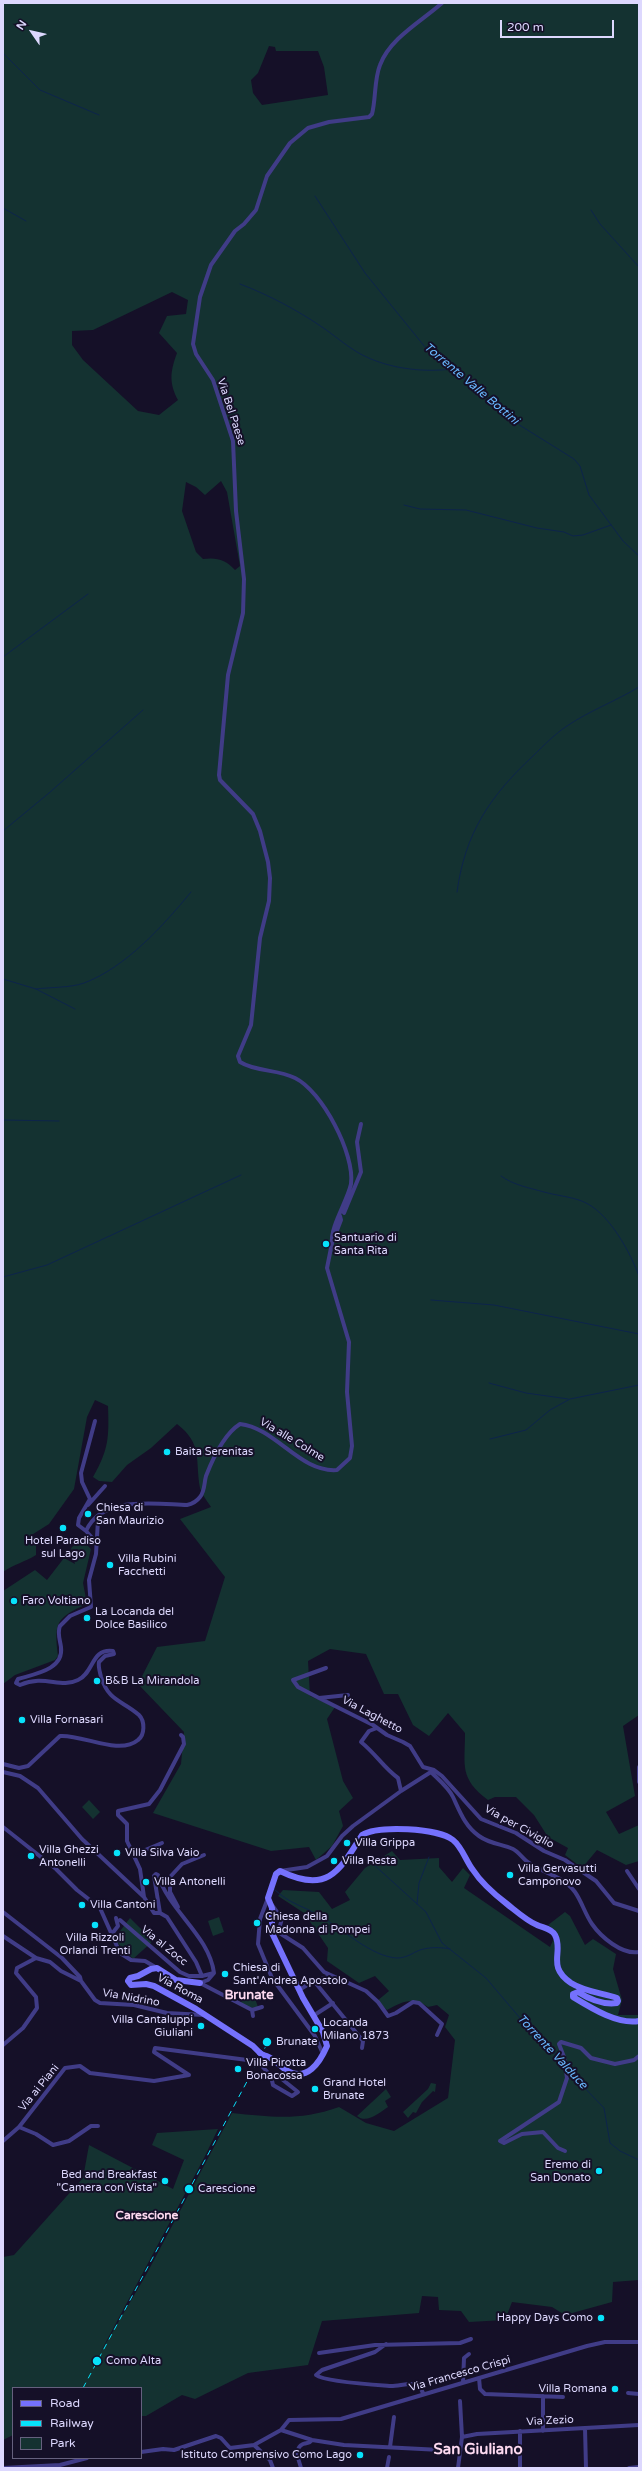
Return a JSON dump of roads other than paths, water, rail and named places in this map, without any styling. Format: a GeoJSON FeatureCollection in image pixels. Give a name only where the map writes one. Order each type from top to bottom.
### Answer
{"type":"FeatureCollection","features":[{"type":"Feature","properties":{"kind":"street","name":"Via Bel Paese"},"geometry":{"type":"LineString","coordinates":[[242,1063],[238,1056],[251,1025],[260,938],[269,901],[270,878],[268,862],[260,831],[253,814],[220,780],[228,675],[244,600],[244,579],[236,511],[235,454],[233,441],[213,380],[194,351],[193,344],[200,297],[211,265],[235,231],[244,224],[256,210],[267,176],[279,156],[302,132],[315,126],[369,117],[372,114],[378,72],[383,58],[406,33],[442,3]]}},
{"type":"Feature","properties":{"kind":"street","name":"Via alle Colme"},"geometry":{"type":"LineString","coordinates":[[242,1063],[294,1078],[315,1093],[332,1118],[349,1163],[351,1183],[331,1237],[332,1243]]}},
{"type":"Feature","properties":{"kind":"street"},"geometry":{"type":"LineString","coordinates":[[340,1216],[350,1202],[361,1172],[357,1142],[361,1124]]}},
{"type":"Feature","properties":{"kind":"street","name":"Via alle Colme"},"geometry":{"type":"LineString","coordinates":[[86,1531],[101,1514],[111,1507],[187,1505],[195,1502],[203,1494],[207,1475],[223,1443],[233,1428],[240,1424],[268,1434],[302,1458],[325,1470],[337,1470],[350,1458],[352,1446],[347,1392],[349,1342],[327,1268],[332,1243],[341,1220],[340,1216]]}},
{"type":"Feature","properties":{"kind":"street"},"geometry":{"type":"LineString","coordinates":[[95,1421],[81,1473],[82,1482],[90,1499],[78,1524],[79,1527],[86,1531],[96,1542]]}},
{"type":"Feature","properties":{"kind":"street"},"geometry":{"type":"LineString","coordinates":[[86,1507],[105,1486]]}},
{"type":"Feature","properties":{"kind":"street"},"geometry":{"type":"LineString","coordinates":[[3,1764],[19,1768],[28,1766],[60,1736],[111,1745],[130,1744],[138,1741],[142,1735],[144,1728],[140,1717],[110,1696],[103,1682],[100,1662],[105,1656],[114,1654],[113,1651],[102,1652],[95,1656],[87,1674],[75,1682],[36,1679],[20,1684],[16,1682],[18,1679],[48,1669],[57,1663],[61,1651],[60,1626],[70,1616],[91,1607],[90,1580],[96,1542],[96,1521]]}},
{"type":"Feature","properties":{"kind":"street"},"geometry":{"type":"LineString","coordinates":[[319,1698],[298,1688],[293,1680],[326,1668]]}},
{"type":"Feature","properties":{"kind":"street","name":"Via Laghetto"},"geometry":{"type":"LineString","coordinates":[[319,1698],[348,1695]]}},
{"type":"Feature","properties":{"kind":"street","name":"Via Laghetto"},"geometry":{"type":"LineString","coordinates":[[319,1698],[377,1728],[387,1736],[410,1746],[423,1767],[433,1771]]}},
{"type":"Feature","properties":{"kind":"street"},"geometry":{"type":"LineString","coordinates":[[377,1728],[369,1731],[361,1742],[375,1755],[388,1772],[398,1778],[401,1791]]}},
{"type":"Feature","properties":{"kind":"street"},"geometry":{"type":"LineString","coordinates":[[144,1897],[140,1869],[128,1846],[127,1824],[118,1815],[118,1811],[149,1804],[160,1790],[184,1744],[183,1737],[181,1735]]}},
{"type":"Feature","properties":{"kind":"street"},"geometry":{"type":"LineString","coordinates":[[639,1767],[639,1782]]}},
{"type":"Feature","properties":{"kind":"street"},"geometry":{"type":"LineString","coordinates":[[323,2054],[315,2036],[272,1978],[258,1944],[258,1920],[269,1900],[274,1880],[280,1871],[307,1867],[328,1856],[342,1836],[353,1826],[401,1791],[433,1771],[453,1796],[456,1807],[464,1821],[479,1836],[494,1844],[516,1850],[529,1863],[559,1878],[574,1891],[591,1923],[599,1932],[625,1951],[639,1952]]}},
{"type":"Feature","properties":{"kind":"street","name":"Via per Civiglio"},"geometry":{"type":"LineString","coordinates":[[433,1771],[442,1776],[481,1819],[516,1833],[544,1851],[565,1860],[596,1881],[614,1903],[639,1911]]}},
{"type":"Feature","properties":{"kind":"street"},"geometry":{"type":"LineString","coordinates":[[3,1772],[20,1776],[38,1788],[82,1840],[144,1897],[153,1912],[157,1914],[160,1913],[167,1917],[196,1962],[202,1976],[214,1973]]}},
{"type":"Feature","properties":{"kind":"street"},"geometry":{"type":"LineString","coordinates":[[3,1827],[56,1869],[76,1890],[100,1908],[107,1920],[107,1927],[118,1949],[124,1956],[131,1960],[145,1961],[157,1968]]}},
{"type":"Feature","properties":{"kind":"street"},"geometry":{"type":"LineString","coordinates":[[280,1871],[293,1877],[308,1880],[334,1874],[342,1867],[362,1835],[367,1832],[408,1829],[443,1835],[457,1845],[473,1872],[489,1890],[536,1925],[550,1929],[555,1935],[557,1946],[555,1962],[562,1975],[572,1984],[617,1998],[618,2001],[617,2003],[605,2003],[589,1999],[578,1992],[573,1994],[573,1997],[586,2005],[619,2019],[639,2021]]}},
{"type":"Feature","properties":{"kind":"street"},"geometry":{"type":"LineString","coordinates":[[128,1846],[138,1853],[162,1843]]}},
{"type":"Feature","properties":{"kind":"street"},"geometry":{"type":"LineString","coordinates":[[186,1921],[170,1892],[170,1876],[182,1864],[204,1855]]}},
{"type":"Feature","properties":{"kind":"street"},"geometry":{"type":"LineString","coordinates":[[627,1871],[639,1889]]}},
{"type":"Feature","properties":{"kind":"street"},"geometry":{"type":"LineString","coordinates":[[160,1913],[154,1876],[156,1874],[158,1875],[168,1898],[186,1921],[210,1957],[214,1973]]}},
{"type":"Feature","properties":{"kind":"street"},"geometry":{"type":"LineString","coordinates":[[269,1900],[282,1919],[278,1932],[304,1948],[320,1969],[366,1991],[378,2002],[388,2016],[396,2014],[412,2002],[420,2003],[442,2024],[437,2035]]}},
{"type":"Feature","properties":{"kind":"street"},"geometry":{"type":"LineString","coordinates":[[269,1900],[272,1933],[299,1990],[328,2041],[323,2054],[311,2071],[298,2073],[287,2070]]}},
{"type":"Feature","properties":{"kind":"street","name":"Via Nidrino"},"geometry":{"type":"LineString","coordinates":[[3,1912],[62,1958],[80,1977],[95,2000],[100,2003],[134,2005],[167,2013],[207,2015]]}},
{"type":"Feature","properties":{"kind":"street"},"geometry":{"type":"LineString","coordinates":[[111,1935],[118,1926],[116,1918]]}},
{"type":"Feature","properties":{"kind":"street","name":"Via al Zocc"},"geometry":{"type":"LineString","coordinates":[[120,1920],[180,1972],[190,1976],[202,1976]]}},
{"type":"Feature","properties":{"kind":"street"},"geometry":{"type":"LineString","coordinates":[[3,1936],[36,1958],[50,1962],[61,1971],[81,1980]]}},
{"type":"Feature","properties":{"kind":"street"},"geometry":{"type":"LineString","coordinates":[[277,1942],[285,1937]]}},
{"type":"Feature","properties":{"kind":"street"},"geometry":{"type":"LineString","coordinates":[[3,2045],[23,2028],[37,2008],[36,1997],[17,1976],[16,1971],[20,1966],[36,1958]]}},
{"type":"Feature","properties":{"kind":"street","name":"Via Roma"},"geometry":{"type":"LineString","coordinates":[[200,1984],[176,1980],[157,1968],[130,1978],[128,1983],[132,1985],[150,1984],[207,2015],[261,2054],[272,2058],[287,2070]]}},
{"type":"Feature","properties":{"kind":"street"},"geometry":{"type":"LineString","coordinates":[[200,1984],[208,1980],[214,1973]]}},
{"type":"Feature","properties":{"kind":"street"},"geometry":{"type":"LineString","coordinates":[[299,1990],[314,1981],[332,1976]]}},
{"type":"Feature","properties":{"kind":"street"},"geometry":{"type":"LineString","coordinates":[[314,1981],[334,2003],[363,2040],[362,2048]]}},
{"type":"Feature","properties":{"kind":"street"},"geometry":{"type":"LineString","coordinates":[[200,1984],[252,2010],[262,2006]]}},
{"type":"Feature","properties":{"kind":"street"},"geometry":{"type":"LineString","coordinates":[[313,2016],[334,2003]]}},
{"type":"Feature","properties":{"kind":"street"},"geometry":{"type":"LineString","coordinates":[[252,2010],[253,2016]]}},
{"type":"Feature","properties":{"kind":"street"},"geometry":{"type":"LineString","coordinates":[[565,2151],[558,2148],[543,2132],[522,2134],[504,2143],[500,2141],[559,2102],[567,2078],[564,2057],[558,2044],[561,2042],[581,2048],[591,2058],[615,2064],[634,2060],[639,2056]]}},
{"type":"Feature","properties":{"kind":"street","name":"Via ai Piani"},"geometry":{"type":"LineString","coordinates":[[3,2141],[20,2127],[65,2068],[72,2066],[80,2066],[90,2073],[154,2081],[189,2075],[156,2054],[154,2049],[255,2061],[271,2076],[275,2087],[292,2096],[298,2092],[283,2080],[287,2070]]}},
{"type":"Feature","properties":{"kind":"street"},"geometry":{"type":"LineString","coordinates":[[20,2127],[36,2134],[53,2145],[69,2141],[91,2126],[98,2126]]}},
{"type":"Feature","properties":{"kind":"street"},"geometry":{"type":"LineString","coordinates":[[319,2353],[386,2344],[460,2343],[471,2340]]}},
{"type":"Feature","properties":{"kind":"street","name":"Via Francesco Crispi"},"geometry":{"type":"LineString","coordinates":[[281,2430],[286,2422],[291,2420],[341,2419],[597,2343],[639,2342]]}},
{"type":"Feature","properties":{"kind":"street"},"geometry":{"type":"LineString","coordinates":[[386,2344],[375,2352],[322,2370],[316,2375],[344,2382],[391,2386],[413,2384],[421,2389],[423,2394]]}},
{"type":"Feature","properties":{"kind":"street"},"geometry":{"type":"LineString","coordinates":[[463,2382],[464,2358],[469,2354]]}},
{"type":"Feature","properties":{"kind":"street"},"geometry":{"type":"LineString","coordinates":[[479,2378],[480,2389],[485,2394],[563,2397]]}},
{"type":"Feature","properties":{"kind":"street"},"geometry":{"type":"LineString","coordinates":[[628,2393],[639,2394]]}},
{"type":"Feature","properties":{"kind":"street"},"geometry":{"type":"LineString","coordinates":[[543,2396],[543,2431]]}},
{"type":"Feature","properties":{"kind":"street"},"geometry":{"type":"LineString","coordinates":[[458,2468],[462,2437],[460,2401]]}},
{"type":"Feature","properties":{"kind":"street"},"geometry":{"type":"LineString","coordinates":[[390,2447],[394,2417]]}},
{"type":"Feature","properties":{"kind":"street","name":"Via Zezio"},"geometry":{"type":"LineString","coordinates":[[462,2437],[477,2434],[639,2425]]}},
{"type":"Feature","properties":{"kind":"street"},"geometry":{"type":"LineString","coordinates":[[585,2428],[586,2468]]}},
{"type":"Feature","properties":{"kind":"street"},"geometry":{"type":"LineString","coordinates":[[142,2452],[163,2449],[174,2450],[216,2436],[221,2438],[230,2448],[254,2445],[281,2430],[312,2440],[344,2445],[460,2451]]}},
{"type":"Feature","properties":{"kind":"street"},"geometry":{"type":"LineString","coordinates":[[520,2432],[520,2468]]}},
{"type":"Feature","properties":{"kind":"street"},"geometry":{"type":"LineString","coordinates":[[301,2468],[297,2452],[302,2445],[312,2440]]}},
{"type":"Feature","properties":{"kind":"street"},"geometry":{"type":"LineString","coordinates":[[254,2445],[270,2460],[272,2468]]}},
{"type":"Feature","properties":{"kind":"street"},"geometry":{"type":"LineString","coordinates":[[387,2468],[389,2457]]}},
{"type":"Feature","properties":{"kind":"street"},"geometry":{"type":"LineString","coordinates":[[3,2468],[60,2465],[83,2459]]}},
{"type":"Feature","properties":{"kind":"street"},"geometry":{"type":"LineString","coordinates":[[629,2468],[639,2467]]}},
{"type":"Feature","properties":{"kind":"waterway"},"geometry":{"type":"LineString","coordinates":[[3,53],[40,90],[99,115]]}},
{"type":"Feature","properties":{"kind":"waterway","name":"Torrente Valle Bottini"},"geometry":{"type":"LineString","coordinates":[[315,196],[365,273],[425,347],[521,426],[574,459],[580,466],[589,495],[623,541],[639,556]]}},
{"type":"Feature","properties":{"kind":"waterway"},"geometry":{"type":"LineString","coordinates":[[3,208],[26,221]]}},
{"type":"Feature","properties":{"kind":"waterway"},"geometry":{"type":"LineString","coordinates":[[591,210],[600,224],[639,267]]}},
{"type":"Feature","properties":{"kind":"waterway"},"geometry":{"type":"LineString","coordinates":[[240,284],[262,293],[293,309],[353,349],[379,362],[415,370],[452,369]]}},
{"type":"Feature","properties":{"kind":"waterway"},"geometry":{"type":"LineString","coordinates":[[404,505],[420,509],[466,510],[537,528],[564,532],[573,536],[583,535],[611,525]]}},
{"type":"Feature","properties":{"kind":"waterway"},"geometry":{"type":"LineString","coordinates":[[3,657],[88,594]]}},
{"type":"Feature","properties":{"kind":"waterway"},"geometry":{"type":"LineString","coordinates":[[457,892],[466,851],[473,834],[492,801],[504,786],[541,748],[563,729],[584,716],[639,687]]}},
{"type":"Feature","properties":{"kind":"waterway"},"geometry":{"type":"LineString","coordinates":[[3,831],[49,793],[143,710]]}},
{"type":"Feature","properties":{"kind":"waterway"},"geometry":{"type":"LineString","coordinates":[[36,989],[79,985],[114,967],[143,944],[169,918],[191,892]]}},
{"type":"Feature","properties":{"kind":"waterway"},"geometry":{"type":"LineString","coordinates":[[3,979],[36,989],[75,1009]]}},
{"type":"Feature","properties":{"kind":"waterway"},"geometry":{"type":"LineString","coordinates":[[3,1120],[59,1121]]}},
{"type":"Feature","properties":{"kind":"waterway"},"geometry":{"type":"LineString","coordinates":[[3,1277],[47,1265],[241,1175]]}},
{"type":"Feature","properties":{"kind":"waterway"},"geometry":{"type":"LineString","coordinates":[[501,1176],[522,1186],[567,1197],[588,1204],[604,1217],[612,1226],[625,1246],[639,1276]]}},
{"type":"Feature","properties":{"kind":"waterway"},"geometry":{"type":"LineString","coordinates":[[431,1300],[494,1305],[639,1334]]}},
{"type":"Feature","properties":{"kind":"waterway"},"geometry":{"type":"LineString","coordinates":[[489,1383],[526,1393],[568,1399]]}},
{"type":"Feature","properties":{"kind":"waterway"},"geometry":{"type":"LineString","coordinates":[[490,1439],[526,1430],[550,1410],[570,1399],[639,1385]]}},
{"type":"Feature","properties":{"kind":"waterway"},"geometry":{"type":"LineString","coordinates":[[417,1904],[419,1883],[429,1857]]}},
{"type":"Feature","properties":{"kind":"waterway","name":"Torrente Valduce"},"geometry":{"type":"LineString","coordinates":[[372,1863],[426,1912],[442,1943],[486,1978],[531,2031],[562,2060]]}},
{"type":"Feature","properties":{"kind":"waterway"},"geometry":{"type":"LineString","coordinates":[[274,1889],[291,1902],[314,1912],[377,1953],[397,1958],[431,1948],[450,1949]]}},
{"type":"Feature","properties":{"kind":"waterway","name":"Torrente Valduce"},"geometry":{"type":"LineString","coordinates":[[567,2065],[579,2082],[604,2108],[610,2143],[620,2151],[639,2160]]}},
{"type":"Feature","properties":{"kind":"railway"},"geometry":{"type":"LineString","coordinates":[[84,2387],[266,2046]]}},
{"type":"Feature","properties":{"kind":"place","name":"Santuario di Santa Rita"},"geometry":{"type":"Point","coordinates":[326,1244]}},
{"type":"Feature","properties":{"kind":"place","name":"Baita Serenitas"},"geometry":{"type":"Point","coordinates":[167,1452]}},
{"type":"Feature","properties":{"kind":"place","name":"Chiesa di San Maurizio"},"geometry":{"type":"Point","coordinates":[88,1514]}},
{"type":"Feature","properties":{"kind":"place","name":"Hotel Paradiso sul Lago"},"geometry":{"type":"Point","coordinates":[63,1528]}},
{"type":"Feature","properties":{"kind":"place","name":"Villa Rubini Facchetti"},"geometry":{"type":"Point","coordinates":[110,1565]}},
{"type":"Feature","properties":{"kind":"place","name":"Faro Voltiano"},"geometry":{"type":"Point","coordinates":[14,1601]}},
{"type":"Feature","properties":{"kind":"place","name":"La Locanda del Dolce Basilico"},"geometry":{"type":"Point","coordinates":[87,1618]}},
{"type":"Feature","properties":{"kind":"place","name":"B&B La Mirandola"},"geometry":{"type":"Point","coordinates":[97,1681]}},
{"type":"Feature","properties":{"kind":"place","name":"Villa Fornasari"},"geometry":{"type":"Point","coordinates":[22,1720]}},
{"type":"Feature","properties":{"kind":"place","name":"Villa Grippa"},"geometry":{"type":"Point","coordinates":[347,1843]}},
{"type":"Feature","properties":{"kind":"place","name":"Villa Silva Vaio"},"geometry":{"type":"Point","coordinates":[117,1853]}},
{"type":"Feature","properties":{"kind":"place","name":"Villa Ghezzi Antonelli"},"geometry":{"type":"Point","coordinates":[31,1856]}},
{"type":"Feature","properties":{"kind":"place","name":"Villa Resta"},"geometry":{"type":"Point","coordinates":[334,1861]}},
{"type":"Feature","properties":{"kind":"place","name":"Villa Gervasutti Camponovo"},"geometry":{"type":"Point","coordinates":[510,1875]}},
{"type":"Feature","properties":{"kind":"place","name":"Villa Antonelli"},"geometry":{"type":"Point","coordinates":[146,1882]}},
{"type":"Feature","properties":{"kind":"place","name":"Villa Cantoni"},"geometry":{"type":"Point","coordinates":[82,1905]}},
{"type":"Feature","properties":{"kind":"place","name":"Chiesa della Madonna di Pompei"},"geometry":{"type":"Point","coordinates":[257,1923]}},
{"type":"Feature","properties":{"kind":"place","name":"Villa Rizzoli Orlandi Trenti"},"geometry":{"type":"Point","coordinates":[95,1925]}},
{"type":"Feature","properties":{"kind":"place","name":"Chiesa di Sant'Andrea Apostolo"},"geometry":{"type":"Point","coordinates":[225,1974]}},
{"type":"Feature","properties":{"kind":"place","name":"Villa Cantaluppi Giuliani"},"geometry":{"type":"Point","coordinates":[201,2026]}},
{"type":"Feature","properties":{"kind":"place","name":"Locanda Milano 1873"},"geometry":{"type":"Point","coordinates":[315,2029]}},
{"type":"Feature","properties":{"kind":"place","name":"Brunate"},"geometry":{"type":"Point","coordinates":[267,2042]}},
{"type":"Feature","properties":{"kind":"place","name":"Villa Pirotta Bonacossa"},"geometry":{"type":"Point","coordinates":[238,2069]}},
{"type":"Feature","properties":{"kind":"place","name":"Grand Hotel Brunate"},"geometry":{"type":"Point","coordinates":[315,2089]}},
{"type":"Feature","properties":{"kind":"place","name":"Eremo di San Donato"},"geometry":{"type":"Point","coordinates":[599,2171]}},
{"type":"Feature","properties":{"kind":"place","name":"Bed and Breakfast \"Camera con Vista\""},"geometry":{"type":"Point","coordinates":[165,2181]}},
{"type":"Feature","properties":{"kind":"place","name":"Carescione"},"geometry":{"type":"Point","coordinates":[189,2189]}},
{"type":"Feature","properties":{"kind":"place","name":"Happy Days Como"},"geometry":{"type":"Point","coordinates":[601,2318]}},
{"type":"Feature","properties":{"kind":"place","name":"Como Alta"},"geometry":{"type":"Point","coordinates":[97,2361]}},
{"type":"Feature","properties":{"kind":"place","name":"Villa Romana"},"geometry":{"type":"Point","coordinates":[615,2389]}},
{"type":"Feature","properties":{"kind":"place","name":"Istituto Comprensivo Como Lago"},"geometry":{"type":"Point","coordinates":[360,2455]}},
{"type":"Feature","properties":{"kind":"district","name":"Brunate"},"geometry":{"type":"Point","coordinates":[249,1996]}},
{"type":"Feature","properties":{"kind":"district","name":"Carescione"},"geometry":{"type":"Point","coordinates":[147,2216]}},
{"type":"Feature","properties":{"kind":"district","name":"San Giuliano"},"geometry":{"type":"Point","coordinates":[478,2450]}}]}
